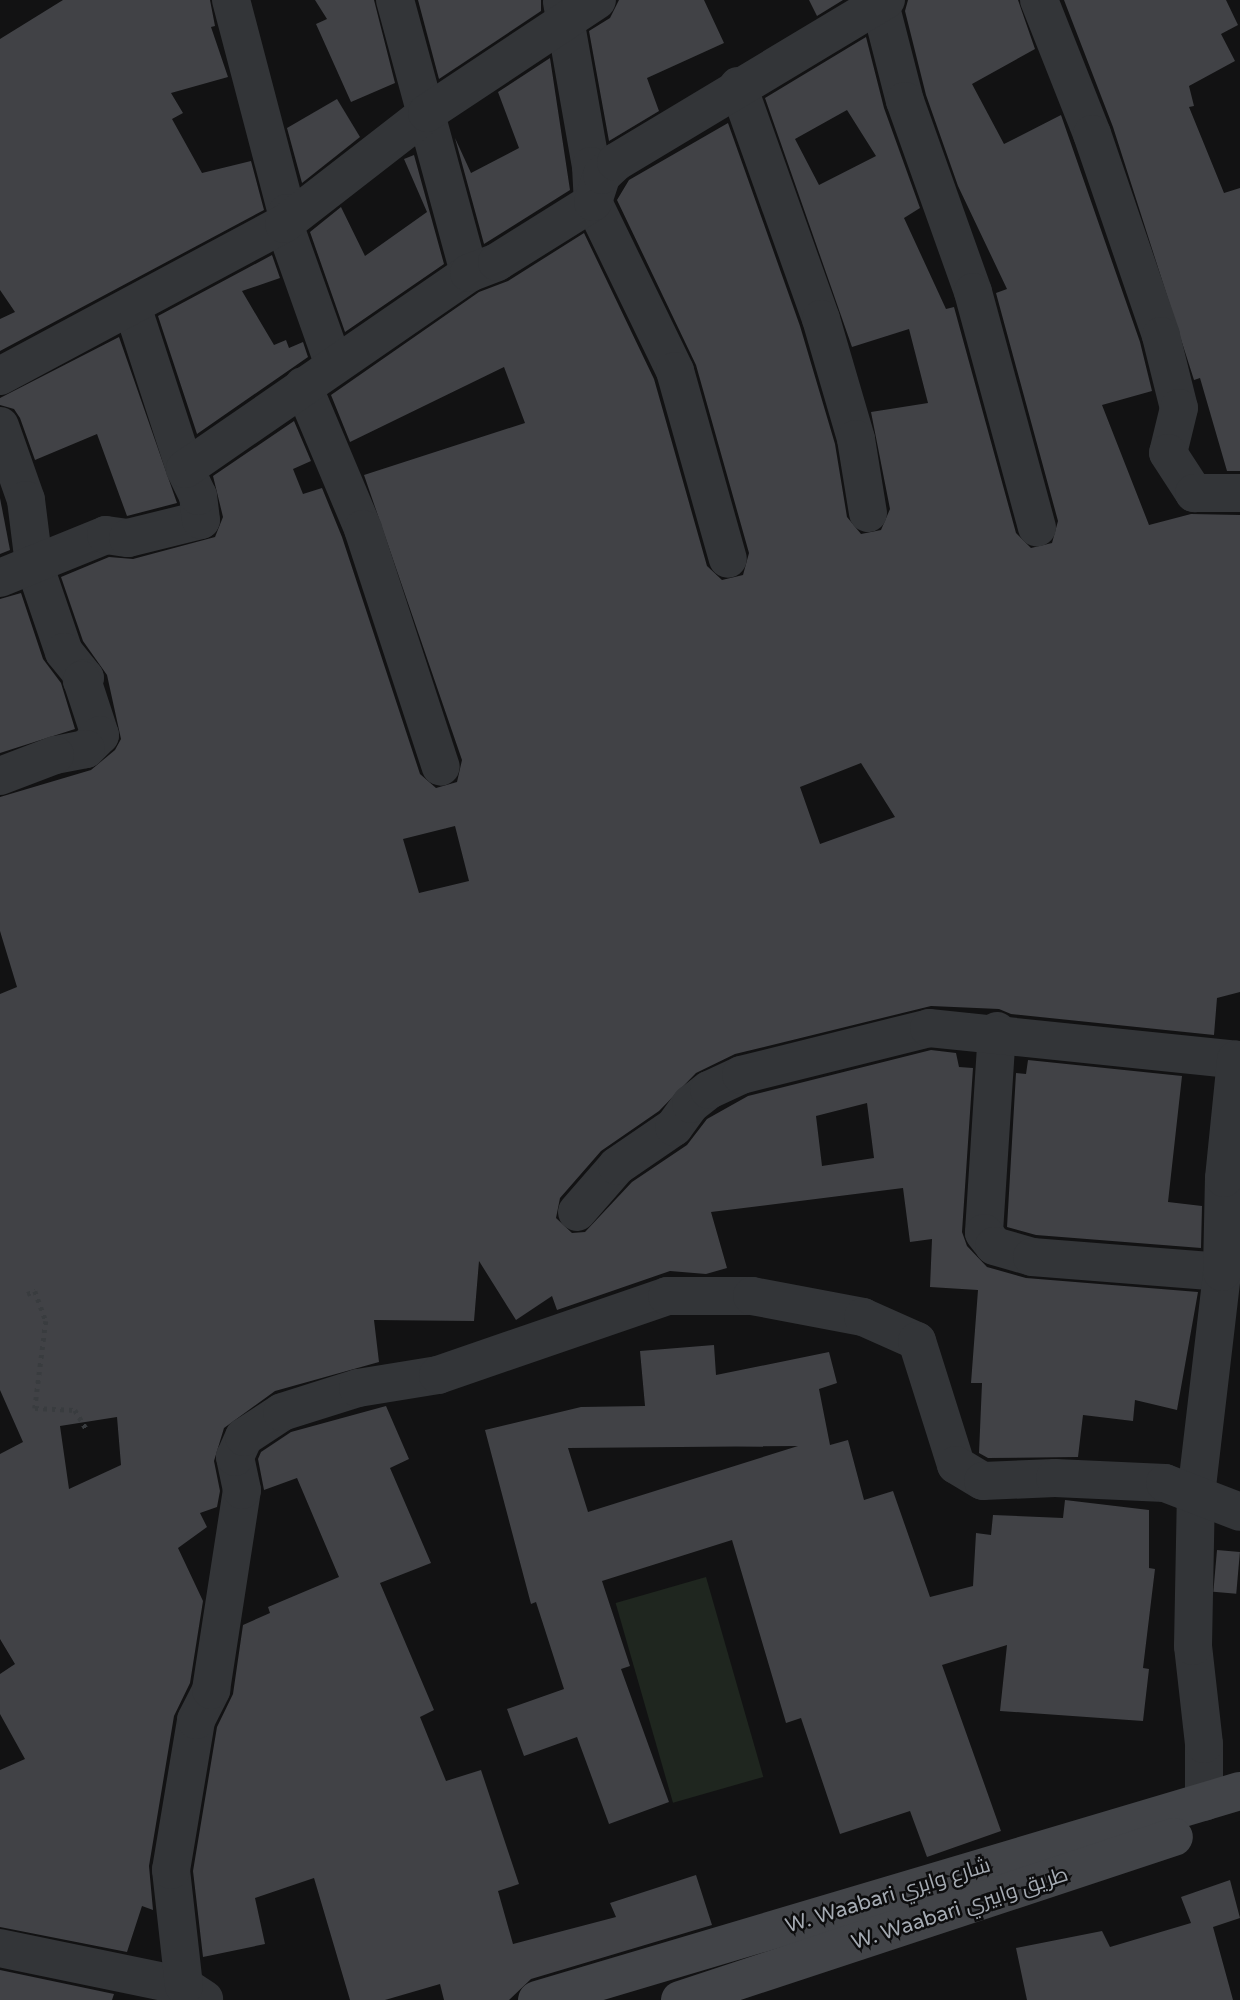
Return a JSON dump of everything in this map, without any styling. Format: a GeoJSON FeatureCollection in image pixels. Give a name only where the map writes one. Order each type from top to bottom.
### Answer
{"type":"FeatureCollection","features":[{"type":"Feature","properties":{"kind":"main road","name":"W. Waabari شارع وابري"},"geometry":{"type":"LineString","coordinates":[[537,2000],[1222,1796]]}},
{"type":"Feature","properties":{"kind":"main road","name":"W. Waabari طريق وابيري"},"geometry":{"type":"LineString","coordinates":[[680,2000],[1240,1818]]}},
{"type":"Feature","properties":{"kind":"street"},"geometry":{"type":"LineString","coordinates":[[232,0],[287,213],[284,224],[334,365]]}},
{"type":"Feature","properties":{"kind":"street"},"geometry":{"type":"LineString","coordinates":[[395,0],[428,113],[443,191],[469,273]]}},
{"type":"Feature","properties":{"kind":"street"},"geometry":{"type":"LineString","coordinates":[[0,376],[284,224],[564,11],[597,0]]}},
{"type":"Feature","properties":{"kind":"street"},"geometry":{"type":"LineString","coordinates":[[1039,0],[1092,134],[1161,336],[1179,408],[1168,453],[1194,493],[1240,493]]}},
{"type":"Feature","properties":{"kind":"street"},"geometry":{"type":"LineString","coordinates":[[186,469],[469,273],[498,262],[593,202],[602,175],[616,162],[882,1],[905,101],[974,292],[1037,527]]}},
{"type":"Feature","properties":{"kind":"street"},"geometry":{"type":"LineString","coordinates":[[564,11],[593,202],[675,371],[728,559]]}},
{"type":"Feature","properties":{"kind":"street"},"geometry":{"type":"LineString","coordinates":[[738,86],[821,319],[856,439],[868,513]]}},
{"type":"Feature","properties":{"kind":"street"},"geometry":{"type":"LineString","coordinates":[[17,571],[106,536],[128,538],[201,520],[198,496],[186,469],[132,306]]}},
{"type":"Feature","properties":{"kind":"street"},"geometry":{"type":"LineString","coordinates":[[303,386],[363,529],[441,767]]}},
{"type":"Feature","properties":{"kind":"street"},"geometry":{"type":"LineString","coordinates":[[0,426],[26,500],[17,571],[64,652],[85,678],[82,680],[100,735],[86,749],[55,755],[0,776]]}},
{"type":"Feature","properties":{"kind":"street"},"geometry":{"type":"LineString","coordinates":[[578,1212],[617,1166],[674,1127],[699,1096],[741,1075],[929,1028],[997,1031],[1238,1060],[1224,1178],[1222,1272],[1196,1495],[1193,1646],[1204,1744],[1222,1796]]}},
{"type":"Feature","properties":{"kind":"street"},"geometry":{"type":"LineString","coordinates":[[997,1031],[984,1233],[994,1245],[1032,1257],[1222,1272]]}},
{"type":"Feature","properties":{"kind":"street"},"geometry":{"type":"LineString","coordinates":[[0,1948],[195,1993],[171,1870],[196,1720],[211,1690],[242,1490],[234,1457],[244,1437],[282,1412],[358,1388],[438,1375],[667,1296],[752,1296],[863,1317],[917,1341],[956,1465],[983,1480],[1055,1478],[1165,1483],[1240,1512]]}},
{"type":"Feature","properties":{"kind":"path"},"geometry":{"type":"LineString","coordinates":[[27,1294],[35,1291],[46,1321],[35,1408],[75,1410],[87,1430]]}},
{"type":"Feature","properties":{"kind":"shaded area"},"geometry":{"type":"Polygon","coordinates":[[[706,1577],[763,1777],[673,1803],[616,1603],[706,1577]]]}},
{"type":"Feature","properties":{"kind":"building"},"geometry":{"type":"Polygon","coordinates":[[[63,0],[210,0],[215,26],[211,27],[228,77],[171,93],[183,113],[172,119],[202,173],[251,161],[264,210],[0,351],[0,319],[15,312],[0,290],[0,39],[63,0]]]}},
{"type":"Feature","properties":{"kind":"building"},"geometry":{"type":"Polygon","coordinates":[[[315,0],[374,0],[395,83],[351,102],[316,24],[327,19],[315,0]]]}},
{"type":"Feature","properties":{"kind":"building"},"geometry":{"type":"Polygon","coordinates":[[[418,0],[541,0],[541,11],[439,79],[418,0]]]}},
{"type":"Feature","properties":{"kind":"building"},"geometry":{"type":"Polygon","coordinates":[[[619,0],[704,0],[724,43],[647,78],[659,111],[609,141],[589,31],[610,18],[619,0]]]}},
{"type":"Feature","properties":{"kind":"building"},"geometry":{"type":"Polygon","coordinates":[[[809,0],[843,0],[817,16],[809,0]]]}},
{"type":"Feature","properties":{"kind":"building"},"geometry":{"type":"Polygon","coordinates":[[[908,0],[1018,0],[1035,49],[972,84],[1004,144],[1061,115],[1140,342],[1152,391],[1102,405],[1149,525],[1191,514],[1240,515],[1240,992],[1217,998],[1214,1035],[1011,1014],[999,1009],[931,1006],[735,1054],[696,1073],[659,1111],[601,1151],[560,1198],[556,1218],[572,1233],[585,1232],[632,1182],[687,1145],[707,1119],[748,1096],[931,1050],[956,1053],[959,1067],[973,1068],[962,1232],[967,1246],[987,1267],[1026,1278],[1198,1292],[1177,1410],[1135,1400],[1133,1421],[1083,1415],[1078,1457],[988,1458],[979,1453],[982,1383],[971,1383],[978,1290],[930,1287],[932,1239],[910,1242],[903,1188],[711,1212],[727,1268],[706,1274],[670,1271],[557,1310],[552,1296],[516,1320],[479,1261],[474,1321],[374,1320],[379,1362],[275,1391],[224,1428],[214,1461],[220,1491],[217,1507],[200,1513],[207,1527],[178,1548],[203,1601],[190,1683],[174,1716],[149,1866],[153,1910],[142,1906],[127,1952],[0,1927],[0,1770],[25,1759],[0,1714],[0,1674],[15,1664],[0,1639],[0,1454],[23,1442],[0,1390],[0,994],[17,987],[0,931],[0,797],[91,770],[115,750],[121,739],[107,675],[83,641],[61,577],[109,557],[133,559],[215,537],[223,517],[213,476],[294,421],[311,461],[293,469],[303,494],[322,488],[342,537],[420,774],[436,788],[457,782],[462,760],[364,475],[525,423],[504,367],[350,442],[331,395],[479,292],[508,281],[584,233],[654,379],[707,566],[722,580],[743,575],[749,553],[696,365],[617,200],[629,180],[728,123],[800,326],[835,444],[847,517],[861,534],[881,530],[890,509],[871,412],[928,403],[909,329],[852,347],[765,98],[866,37],[884,108],[920,208],[904,218],[946,309],[954,307],[1016,533],[1031,548],[1052,543],[1058,521],[996,293],[1007,289],[958,186],[926,95],[905,11],[908,0]],[[847,110],[795,139],[819,185],[876,156],[847,110]],[[861,763],[800,787],[820,844],[895,817],[861,763]],[[455,826],[403,839],[419,893],[469,881],[455,826]],[[867,1103],[816,1116],[822,1166],[874,1158],[867,1103]],[[117,1417],[60,1426],[69,1489],[121,1465],[117,1417]]]}},
{"type":"Feature","properties":{"kind":"building"},"geometry":{"type":"Polygon","coordinates":[[[1064,0],[1226,0],[1238,25],[1221,34],[1235,61],[1189,86],[1194,106],[1189,107],[1224,193],[1240,188],[1240,471],[1227,471],[1200,378],[1194,380],[1113,127],[1064,0]]]}},
{"type":"Feature","properties":{"kind":"building"},"geometry":{"type":"Polygon","coordinates":[[[550,58],[570,190],[484,244],[455,138],[471,173],[519,148],[498,92],[550,58]]]}},
{"type":"Feature","properties":{"kind":"building"},"geometry":{"type":"Polygon","coordinates":[[[337,99],[360,137],[302,183],[287,128],[337,99]]]}},
{"type":"Feature","properties":{"kind":"building"},"geometry":{"type":"Polygon","coordinates":[[[414,155],[444,264],[345,332],[310,232],[341,207],[365,256],[427,212],[404,159],[414,155]]]}},
{"type":"Feature","properties":{"kind":"building"},"geometry":{"type":"Polygon","coordinates":[[[272,255],[280,278],[242,291],[274,345],[286,340],[289,348],[303,342],[308,357],[197,434],[158,316],[272,255]]]}},
{"type":"Feature","properties":{"kind":"building"},"geometry":{"type":"Polygon","coordinates":[[[119,337],[177,503],[127,516],[97,434],[35,460],[20,418],[14,409],[0,405],[0,398],[119,337]]]}},
{"type":"Feature","properties":{"kind":"building"},"geometry":{"type":"Polygon","coordinates":[[[0,498],[10,550],[0,554],[0,498]]]}},
{"type":"Feature","properties":{"kind":"building"},"geometry":{"type":"Polygon","coordinates":[[[21,593],[43,659],[61,683],[75,729],[0,753],[0,599],[21,593]]]}},
{"type":"Feature","properties":{"kind":"building"},"geometry":{"type":"Polygon","coordinates":[[[1028,1060],[1182,1076],[1168,1202],[1202,1206],[1201,1248],[1036,1235],[1007,1227],[1016,1073],[1026,1074],[1028,1060]]]}},
{"type":"Feature","properties":{"kind":"building"},"geometry":{"type":"Polygon","coordinates":[[[714,1345],[716,1375],[829,1352],[837,1383],[819,1389],[830,1445],[848,1440],[864,1500],[893,1491],[930,1597],[973,1586],[976,1533],[991,1535],[993,1515],[1063,1518],[1065,1500],[1149,1510],[1149,1568],[1155,1569],[1143,1668],[1149,1669],[1143,1721],[1000,1711],[1007,1645],[942,1665],[1001,1831],[927,1857],[910,1811],[840,1834],[801,1718],[786,1723],[732,1540],[602,1581],[630,1666],[621,1669],[669,1802],[609,1824],[577,1737],[524,1756],[507,1709],[564,1689],[536,1602],[531,1604],[485,1430],[581,1407],[645,1406],[640,1351],[714,1345]],[[798,1446],[568,1448],[588,1512],[798,1446]]]}},
{"type":"Feature","properties":{"kind":"building"},"geometry":{"type":"Polygon","coordinates":[[[386,1406],[409,1459],[390,1468],[431,1563],[380,1583],[434,1710],[420,1717],[446,1781],[481,1770],[519,1884],[498,1891],[513,1944],[616,1917],[610,1903],[696,1875],[712,1925],[531,1979],[509,2000],[444,2000],[440,1984],[385,2000],[350,2000],[314,1878],[255,1898],[265,1944],[203,1957],[193,1871],[217,1727],[233,1694],[243,1625],[270,1613],[268,1607],[339,1577],[297,1478],[264,1490],[258,1459],[261,1452],[291,1432],[386,1406]]]}},
{"type":"Feature","properties":{"kind":"building"},"geometry":{"type":"Polygon","coordinates":[[[1217,1550],[1240,1552],[1236,1594],[1213,1592],[1217,1550]]]}},
{"type":"Feature","properties":{"kind":"building"},"geometry":{"type":"Polygon","coordinates":[[[1230,1880],[1240,1918],[1213,1927],[1233,2000],[1027,2000],[1016,1948],[1102,1931],[1110,1947],[1191,1923],[1181,1897],[1230,1880]]]}},
{"type":"Feature","properties":{"kind":"building"},"geometry":{"type":"Polygon","coordinates":[[[0,1970],[114,1994],[112,2000],[0,2000],[0,1970]]]}}]}
